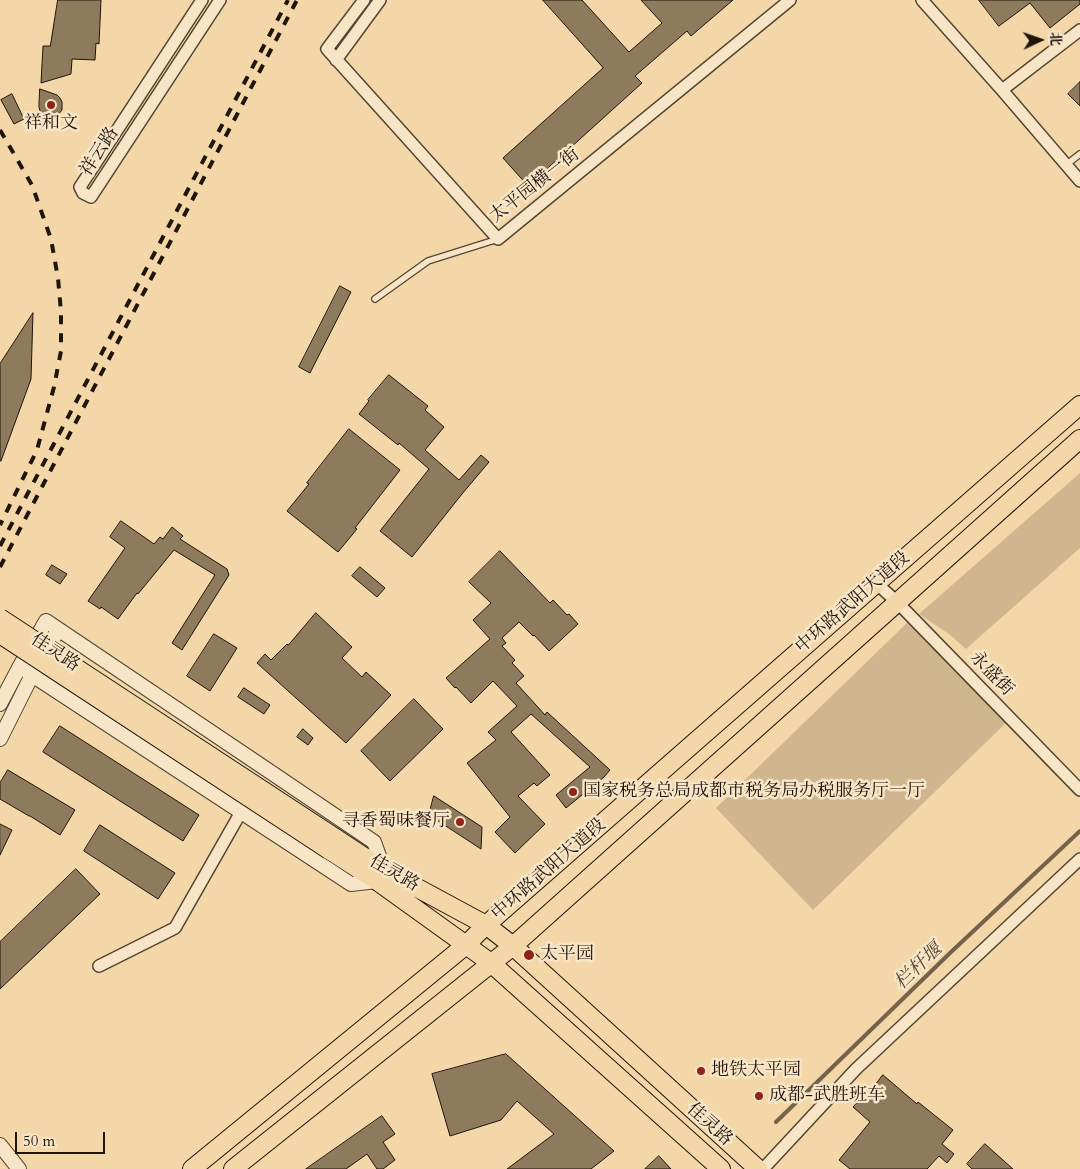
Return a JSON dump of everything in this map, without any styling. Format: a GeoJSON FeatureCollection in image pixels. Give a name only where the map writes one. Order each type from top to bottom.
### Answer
{"type":"FeatureCollection","features":[{"type":"Feature","properties":{"kind":"main road","name":"中环路武阳大道段"},"geometry":{"type":"LineString","coordinates":[[192,1169],[466,944],[1080,405]]}},
{"type":"Feature","properties":{"kind":"main road","name":"中环路武阳大道段"},"geometry":{"type":"LineString","coordinates":[[233,1169],[513,946],[1080,439]]}},
{"type":"Feature","properties":{"kind":"main road","name":"佳灵路"},"geometry":{"type":"LineString","coordinates":[[0,618],[331,844]]}},
{"type":"Feature","properties":{"kind":"main road","name":"佳灵路"},"geometry":{"type":"LineString","coordinates":[[0,634],[381,876],[491,963],[721,1169]]}},
{"type":"Feature","properties":{"kind":"main road","name":"佳灵路"},"geometry":{"type":"LineString","coordinates":[[381,876],[486,925],[513,946],[758,1169]]}},
{"type":"Feature","properties":{"kind":"street","name":"祥云路"},"geometry":{"type":"LineString","coordinates":[[202,0],[80,187],[82,193],[91,197],[220,0]]}},
{"type":"Feature","properties":{"kind":"street","name":"太平园横一街"},"geometry":{"type":"LineString","coordinates":[[364,0],[327,50],[498,240],[790,0]]}},
{"type":"Feature","properties":{"kind":"street"},"geometry":{"type":"LineString","coordinates":[[336,60],[380,0]]}},
{"type":"Feature","properties":{"kind":"street"},"geometry":{"type":"LineString","coordinates":[[922,0],[1080,181]]}},
{"type":"Feature","properties":{"kind":"street"},"geometry":{"type":"LineString","coordinates":[[1002,90],[1080,30]]}},
{"type":"Feature","properties":{"kind":"street","name":"永盛街"},"geometry":{"type":"LineString","coordinates":[[876,583],[897,602],[1080,790]]}},
{"type":"Feature","properties":{"kind":"street"},"geometry":{"type":"LineString","coordinates":[[0,704],[20,666],[46,622],[374,842],[381,876],[351,884],[20,666]]}},
{"type":"Feature","properties":{"kind":"street"},"geometry":{"type":"LineString","coordinates":[[0,739],[32,675],[58,630]]}},
{"type":"Feature","properties":{"kind":"street"},"geometry":{"type":"LineString","coordinates":[[99,966],[175,928],[241,812]]}},
{"type":"Feature","properties":{"kind":"street"},"geometry":{"type":"LineString","coordinates":[[763,1169],[856,1069],[1080,859]]}},
{"type":"Feature","properties":{"kind":"street"},"geometry":{"type":"LineString","coordinates":[[0,1145],[19,1169]]}},
{"type":"Feature","properties":{"kind":"lane"},"geometry":{"type":"LineString","coordinates":[[1066,165],[1080,154]]}},
{"type":"Feature","properties":{"kind":"lane"},"geometry":{"type":"LineString","coordinates":[[375,299],[428,261],[498,240]]}},
{"type":"Feature","properties":{"kind":"shaded area"},"geometry":{"type":"Polygon","coordinates":[[[1080,473],[1080,548],[966,649],[949,634],[919,614],[1080,473]]]}},
{"type":"Feature","properties":{"kind":"shaded area"},"geometry":{"type":"Polygon","coordinates":[[[911,619],[1008,721],[813,910],[716,808],[911,619]]]}},
{"type":"Feature","properties":{"kind":"building"},"geometry":{"type":"Polygon","coordinates":[[[58,0],[101,0],[99,44],[96,43],[95,60],[72,59],[71,74],[41,83],[43,46],[50,46],[58,0]]]}},
{"type":"Feature","properties":{"kind":"building"},"geometry":{"type":"Polygon","coordinates":[[[543,0],[582,0],[629,52],[662,23],[641,0],[733,0],[691,36],[687,31],[635,76],[642,83],[528,186],[503,158],[603,68],[543,0]]]}},
{"type":"Feature","properties":{"kind":"building"},"geometry":{"type":"Polygon","coordinates":[[[979,0],[1080,0],[1080,4],[1050,28],[1030,3],[999,26],[979,0]]]}},
{"type":"Feature","properties":{"kind":"building"},"geometry":{"type":"Polygon","coordinates":[[[1080,82],[1080,106],[1068,94],[1080,82]]]}},
{"type":"Feature","properties":{"kind":"building","name":"祥和文"},"geometry":{"type":"Polygon","coordinates":[[[40,89],[57,95],[60,98],[62,110],[57,116],[49,117],[40,111],[40,89]]]}},
{"type":"Feature","properties":{"kind":"building"},"geometry":{"type":"Polygon","coordinates":[[[12,94],[24,119],[14,124],[1,100],[12,94]]]}},
{"type":"Feature","properties":{"kind":"building"},"geometry":{"type":"Polygon","coordinates":[[[340,286],[351,292],[310,373],[299,367],[340,286]]]}},
{"type":"Feature","properties":{"kind":"building"},"geometry":{"type":"Polygon","coordinates":[[[33,313],[31,379],[0,461],[0,364],[33,313]]]}},
{"type":"Feature","properties":{"kind":"building"},"geometry":{"type":"Polygon","coordinates":[[[389,375],[428,406],[425,410],[444,427],[425,450],[459,480],[481,455],[489,462],[412,557],[380,531],[429,469],[399,443],[398,445],[359,414],[389,375]]]}},
{"type":"Feature","properties":{"kind":"building"},"geometry":{"type":"Polygon","coordinates":[[[349,429],[400,470],[338,552],[287,511],[349,429]]]}},
{"type":"Feature","properties":{"kind":"building"},"geometry":{"type":"Polygon","coordinates":[[[121,521],[154,544],[160,537],[163,539],[172,527],[183,536],[180,539],[227,569],[229,575],[182,650],[172,643],[215,575],[174,550],[137,593],[118,619],[101,607],[100,609],[88,601],[125,548],[110,537],[121,521]]]}},
{"type":"Feature","properties":{"kind":"building"},"geometry":{"type":"Polygon","coordinates":[[[500,551],[550,603],[553,600],[578,624],[549,651],[519,622],[502,638],[506,643],[502,646],[515,660],[512,663],[524,676],[516,683],[545,715],[547,712],[610,770],[566,808],[556,795],[590,767],[531,714],[511,732],[550,775],[537,786],[534,783],[518,796],[545,824],[515,853],[495,832],[510,817],[467,763],[496,740],[488,732],[517,706],[493,681],[471,703],[446,678],[490,639],[473,620],[491,603],[469,582],[500,551]]]}},
{"type":"Feature","properties":{"kind":"building"},"geometry":{"type":"Polygon","coordinates":[[[52,565],[67,574],[60,584],[46,575],[52,565]]]}},
{"type":"Feature","properties":{"kind":"building"},"geometry":{"type":"Polygon","coordinates":[[[360,567],[385,588],[377,597],[352,576],[360,567]]]}},
{"type":"Feature","properties":{"kind":"building"},"geometry":{"type":"Polygon","coordinates":[[[316,613],[352,647],[342,658],[362,677],[366,672],[391,695],[346,743],[257,663],[265,654],[271,660],[288,645],[316,613]]]}},
{"type":"Feature","properties":{"kind":"building"},"geometry":{"type":"Polygon","coordinates":[[[214,634],[237,648],[210,691],[187,676],[214,634]]]}},
{"type":"Feature","properties":{"kind":"building"},"geometry":{"type":"Polygon","coordinates":[[[244,688],[270,705],[264,714],[238,697],[244,688]]]}},
{"type":"Feature","properties":{"kind":"building"},"geometry":{"type":"Polygon","coordinates":[[[414,699],[443,729],[390,781],[361,751],[414,699]]]}},
{"type":"Feature","properties":{"kind":"building"},"geometry":{"type":"Polygon","coordinates":[[[60,726],[199,815],[183,841],[43,752],[60,726]]]}},
{"type":"Feature","properties":{"kind":"building"},"geometry":{"type":"Polygon","coordinates":[[[303,729],[313,738],[308,745],[297,737],[303,729]]]}},
{"type":"Feature","properties":{"kind":"building"},"geometry":{"type":"Polygon","coordinates":[[[8,770],[75,810],[60,835],[0,799],[0,783],[8,770]]]}},
{"type":"Feature","properties":{"kind":"building"},"geometry":{"type":"Polygon","coordinates":[[[434,796],[482,827],[481,849],[429,815],[434,796]]]}},
{"type":"Feature","properties":{"kind":"building"},"geometry":{"type":"Polygon","coordinates":[[[0,824],[12,830],[0,855],[0,824]]]}},
{"type":"Feature","properties":{"kind":"building"},"geometry":{"type":"Polygon","coordinates":[[[100,825],[175,873],[158,899],[84,851],[100,825]]]}},
{"type":"Feature","properties":{"kind":"building"},"geometry":{"type":"Polygon","coordinates":[[[76,869],[100,894],[0,989],[0,942],[76,869]]]}},
{"type":"Feature","properties":{"kind":"building"},"geometry":{"type":"Polygon","coordinates":[[[506,1054],[614,1151],[591,1169],[507,1169],[554,1134],[517,1101],[501,1120],[450,1136],[432,1074],[506,1054]]]}},
{"type":"Feature","properties":{"kind":"building"},"geometry":{"type":"Polygon","coordinates":[[[883,1075],[917,1104],[918,1102],[953,1130],[942,1144],[954,1154],[947,1163],[939,1156],[927,1169],[850,1169],[839,1160],[870,1122],[853,1107],[883,1075]]]}},
{"type":"Feature","properties":{"kind":"building"},"geometry":{"type":"Polygon","coordinates":[[[382,1116],[395,1134],[383,1142],[395,1160],[383,1169],[377,1169],[367,1154],[346,1169],[306,1169],[382,1116]]]}},
{"type":"Feature","properties":{"kind":"building"},"geometry":{"type":"Polygon","coordinates":[[[985,1144],[1013,1169],[972,1169],[967,1164],[985,1144]]]}},
{"type":"Feature","properties":{"kind":"building"},"geometry":{"type":"Polygon","coordinates":[[[659,1156],[671,1169],[645,1169],[659,1156]]]}},
{"type":"Feature","properties":{"kind":"waterway","name":"栏杆堰"},"geometry":{"type":"LineString","coordinates":[[776,1122],[950,953],[1080,831]]}},
{"type":"Feature","properties":{"kind":"railway"},"geometry":{"type":"LineString","coordinates":[[0,546],[288,0]]}},
{"type":"Feature","properties":{"kind":"railway"},"geometry":{"type":"LineString","coordinates":[[0,567],[297,0]]}},
{"type":"Feature","properties":{"kind":"railway"},"geometry":{"type":"LineString","coordinates":[[0,130],[32,185],[51,239],[58,278],[61,312],[61,351],[54,387],[37,450],[0,525]]}},
{"type":"Feature","properties":{"kind":"place","name":"祥和文"},"geometry":{"type":"Point","coordinates":[51,105]}},
{"type":"Feature","properties":{"kind":"place","name":"国家税务总局成都市税务局办税服务厅一厅"},"geometry":{"type":"Point","coordinates":[573,792]}},
{"type":"Feature","properties":{"kind":"place","name":"寻香蜀味餐厅"},"geometry":{"type":"Point","coordinates":[460,822]}},
{"type":"Feature","properties":{"kind":"place","name":"太平园"},"geometry":{"type":"Point","coordinates":[529,955]}},
{"type":"Feature","properties":{"kind":"place","name":"地铁太平园"},"geometry":{"type":"Point","coordinates":[701,1071]}},
{"type":"Feature","properties":{"kind":"place","name":"成都-武胜班车"},"geometry":{"type":"Point","coordinates":[759,1096]}}]}
